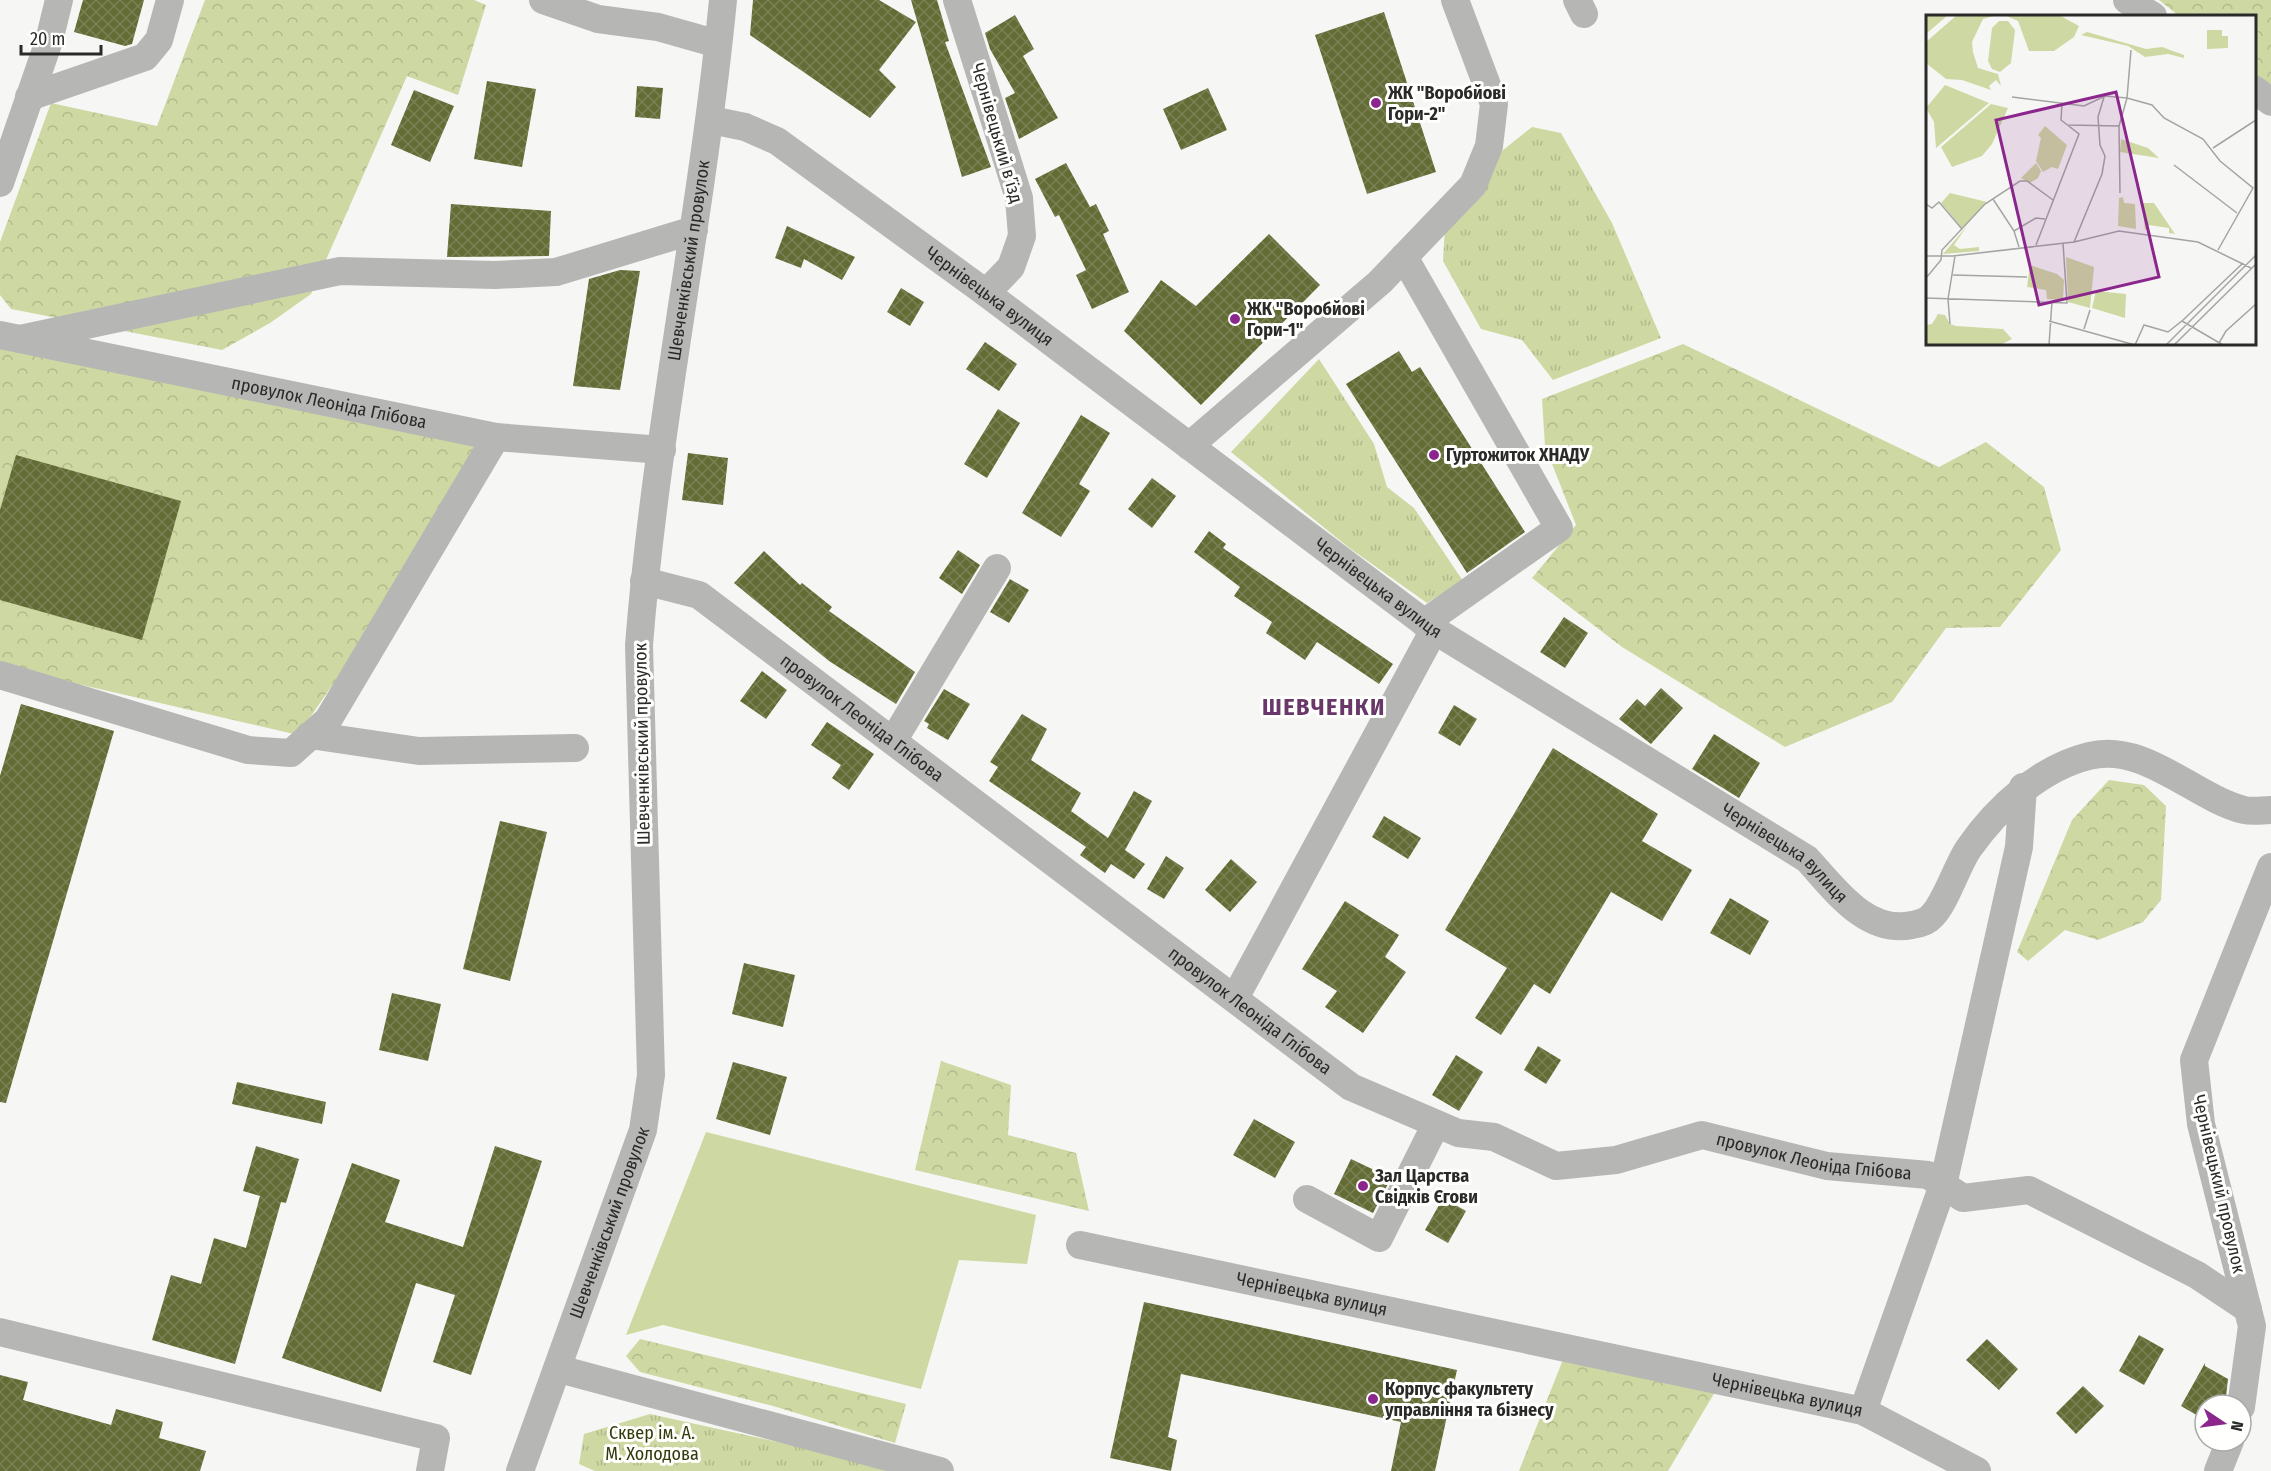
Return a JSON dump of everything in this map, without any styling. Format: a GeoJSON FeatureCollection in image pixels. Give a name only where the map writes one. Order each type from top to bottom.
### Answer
{"type":"FeatureCollection","features":[{"type":"Feature","properties":{"kind":"street"},"geometry":{"type":"LineString","coordinates":[[0,183],[5,152],[29,97],[59,0]]}},
{"type":"Feature","properties":{"kind":"street"},"geometry":{"type":"LineString","coordinates":[[29,97],[145,57],[159,40],[170,0]]}},
{"type":"Feature","properties":{"kind":"street"},"geometry":{"type":"LineString","coordinates":[[543,0],[598,19],[658,27],[718,44]]}},
{"type":"Feature","properties":{"kind":"street","name":"Шевченківський провулок"},"geometry":{"type":"LineString","coordinates":[[520,1471],[559,1369],[643,1130],[651,1075],[639,645],[644,581],[711,120],[723,0]]}},
{"type":"Feature","properties":{"kind":"street","name":"Чернівецький вʼїзд"},"geometry":{"type":"LineString","coordinates":[[957,0],[1019,198],[1022,236],[1011,267],[986,293]]}},
{"type":"Feature","properties":{"kind":"street"},"geometry":{"type":"LineString","coordinates":[[1189,446],[1380,282],[1473,185],[1489,146],[1494,104],[1455,0]]}},
{"type":"Feature","properties":{"kind":"street"},"geometry":{"type":"LineString","coordinates":[[2127,0],[2150,15]]}},
{"type":"Feature","properties":{"kind":"street"},"geometry":{"type":"LineString","coordinates":[[2256,91],[2271,102]]}},
{"type":"Feature","properties":{"kind":"street","name":"Чернівецька вулиця"},"geometry":{"type":"LineString","coordinates":[[711,120],[745,127],[777,141],[986,293],[1429,627],[1807,859],[1856,910],[1886,926],[1911,926],[1933,916],[1969,848],[2023,788],[2065,764],[2091,755],[2132,757],[2245,811],[2271,810]]}},
{"type":"Feature","properties":{"kind":"street"},"geometry":{"type":"LineString","coordinates":[[10,337],[340,271],[495,275],[556,272],[694,230]]}},
{"type":"Feature","properties":{"kind":"street"},"geometry":{"type":"LineString","coordinates":[[1235,998],[1429,627],[1559,528],[1404,257]]}},
{"type":"Feature","properties":{"kind":"street","name":"провулок Леоніда Глібова"},"geometry":{"type":"LineString","coordinates":[[10,337],[496,437],[662,450]]}},
{"type":"Feature","properties":{"kind":"street"},"geometry":{"type":"LineString","coordinates":[[0,675],[248,750],[291,753],[328,720],[496,437]]}},
{"type":"Feature","properties":{"kind":"street"},"geometry":{"type":"LineString","coordinates":[[893,741],[997,568]]}},
{"type":"Feature","properties":{"kind":"street","name":"провулок Леоніда Глібова"},"geometry":{"type":"LineString","coordinates":[[644,581],[699,595],[1351,1087],[1458,1133],[1494,1137],[1556,1166],[1616,1160],[1702,1135],[1827,1166],[1928,1175],[1964,1198],[2029,1190],[2197,1275],[2248,1309]]}},
{"type":"Feature","properties":{"kind":"street"},"geometry":{"type":"LineString","coordinates":[[310,735],[419,751],[575,748]]}},
{"type":"Feature","properties":{"kind":"street","name":"Чернівецька вулиця"},"geometry":{"type":"LineString","coordinates":[[1080,1245],[1863,1411],[1944,1185],[2019,847],[2023,788]]}},
{"type":"Feature","properties":{"kind":"street","name":"Чернівецький провулок"},"geometry":{"type":"LineString","coordinates":[[2243,1393],[2252,1326],[2201,1124],[2194,1060],[2271,867]]}},
{"type":"Feature","properties":{"kind":"street"},"geometry":{"type":"LineString","coordinates":[[1307,1199],[1379,1238],[1436,1124]]}},
{"type":"Feature","properties":{"kind":"street"},"geometry":{"type":"LineString","coordinates":[[0,1332],[436,1438],[430,1471]]}},
{"type":"Feature","properties":{"kind":"street"},"geometry":{"type":"LineString","coordinates":[[559,1369],[940,1471]]}},
{"type":"Feature","properties":{"kind":"street"},"geometry":{"type":"LineString","coordinates":[[1863,1411],[1977,1471]]}},
{"type":"Feature","properties":{"kind":"street"},"geometry":{"type":"LineString","coordinates":[[2218,1471],[2225,1453]]}},
{"type":"Feature","properties":{"kind":"green space"},"geometry":{"type":"Polygon","coordinates":[[[205,0],[474,0],[486,5],[458,95],[407,76],[311,294],[270,323],[222,350],[11,309],[0,295],[0,242],[51,103],[157,126],[205,0]]]}},
{"type":"Feature","properties":{"kind":"green space"},"geometry":{"type":"Polygon","coordinates":[[[2159,0],[2271,0],[2271,91],[2256,78],[2256,15],[2178,15],[2159,0]]]}},
{"type":"Feature","properties":{"kind":"green space"},"geometry":{"type":"Polygon","coordinates":[[[1532,127],[1561,133],[1612,223],[1661,338],[1553,380],[1522,340],[1481,329],[1443,261],[1445,226],[1493,158],[1532,127]]]}},
{"type":"Feature","properties":{"kind":"green space"},"geometry":{"type":"Polygon","coordinates":[[[1683,344],[1939,467],[1986,442],[2044,487],[2061,550],[2000,627],[1946,628],[1892,702],[1785,747],[1622,647],[1532,578],[1576,525],[1545,446],[1542,399],[1683,344]]]}},
{"type":"Feature","properties":{"kind":"green space"},"geometry":{"type":"Polygon","coordinates":[[[0,347],[482,441],[390,601],[298,735],[0,666],[0,347]]]}},
{"type":"Feature","properties":{"kind":"green space"},"geometry":{"type":"Polygon","coordinates":[[[1319,359],[1374,444],[1387,487],[1414,508],[1463,581],[1427,603],[1348,547],[1231,452],[1319,359]]]}},
{"type":"Feature","properties":{"kind":"green space"},"geometry":{"type":"Polygon","coordinates":[[[2109,780],[2144,785],[2166,806],[2161,900],[2143,922],[2098,940],[2065,930],[2028,961],[2017,952],[2072,820],[2109,780]]]}},
{"type":"Feature","properties":{"kind":"green space"},"geometry":{"type":"Polygon","coordinates":[[[941,1061],[1011,1085],[1008,1135],[1076,1153],[1089,1211],[915,1170],[941,1061]]]}},
{"type":"Feature","properties":{"kind":"green space"},"geometry":{"type":"Polygon","coordinates":[[[706,1132],[1036,1215],[1027,1264],[959,1260],[921,1389],[663,1325],[626,1335],[706,1132]]]}},
{"type":"Feature","properties":{"kind":"green space"},"geometry":{"type":"Polygon","coordinates":[[[640,1339],[906,1404],[895,1443],[773,1406],[640,1372],[626,1356],[640,1339]]]}},
{"type":"Feature","properties":{"kind":"green space"},"geometry":{"type":"Polygon","coordinates":[[[1564,1357],[1715,1392],[1668,1471],[1519,1471],[1564,1357]]]}},
{"type":"Feature","properties":{"kind":"green space","name":"Сквер ім. А. М. Холодова"},"geometry":{"type":"Polygon","coordinates":[[[650,1414],[910,1471],[595,1471],[579,1464],[584,1434],[650,1414]]]}},
{"type":"Feature","properties":{"kind":"building"},"geometry":{"type":"Polygon","coordinates":[[[83,0],[144,0],[132,44],[125,46],[74,32],[83,0]]]}},
{"type":"Feature","properties":{"kind":"building"},"geometry":{"type":"Polygon","coordinates":[[[753,0],[879,0],[916,22],[879,70],[896,87],[870,118],[750,35],[753,0]]]}},
{"type":"Feature","properties":{"kind":"building"},"geometry":{"type":"Polygon","coordinates":[[[911,0],[937,0],[949,41],[945,42],[991,167],[962,177],[911,0]]]}},
{"type":"Feature","properties":{"kind":"building","name":"ЖК \"Воробйові Гори-2\""},"geometry":{"type":"Polygon","coordinates":[[[1384,12],[1436,172],[1367,194],[1315,35],[1384,12]]]}},
{"type":"Feature","properties":{"kind":"building"},"geometry":{"type":"Polygon","coordinates":[[[1015,15],[1034,49],[1023,56],[1058,118],[1019,139],[1005,98],[1015,93],[990,49],[985,33],[1015,15]]]}},
{"type":"Feature","properties":{"kind":"building"},"geometry":{"type":"Polygon","coordinates":[[[487,81],[536,89],[522,167],[474,159],[487,81]]]}},
{"type":"Feature","properties":{"kind":"building"},"geometry":{"type":"Polygon","coordinates":[[[637,86],[663,88],[660,119],[635,117],[637,86]]]}},
{"type":"Feature","properties":{"kind":"building"},"geometry":{"type":"Polygon","coordinates":[[[1208,88],[1227,130],[1181,150],[1163,109],[1208,88]]]}},
{"type":"Feature","properties":{"kind":"building"},"geometry":{"type":"Polygon","coordinates":[[[414,90],[454,106],[430,162],[391,145],[414,90]]]}},
{"type":"Feature","properties":{"kind":"building"},"geometry":{"type":"Polygon","coordinates":[[[1066,163],[1090,207],[1096,204],[1109,231],[1103,234],[1129,292],[1092,309],[1076,275],[1086,270],[1059,215],[1055,217],[1035,179],[1066,163]]]}},
{"type":"Feature","properties":{"kind":"building"},"geometry":{"type":"Polygon","coordinates":[[[451,204],[551,211],[549,256],[447,257],[451,204]]]}},
{"type":"Feature","properties":{"kind":"building"},"geometry":{"type":"Polygon","coordinates":[[[787,226],[855,257],[842,280],[804,259],[801,268],[775,258],[787,226]]]}},
{"type":"Feature","properties":{"kind":"building","name":"ЖК \"Воробйові Гори-1\""},"geometry":{"type":"Polygon","coordinates":[[[1269,234],[1320,285],[1201,405],[1124,331],[1161,280],[1196,306],[1269,234]]]}},
{"type":"Feature","properties":{"kind":"building"},"geometry":{"type":"Polygon","coordinates":[[[620,270],[640,271],[620,390],[573,386],[589,279],[620,270]]]}},
{"type":"Feature","properties":{"kind":"building"},"geometry":{"type":"Polygon","coordinates":[[[901,288],[924,302],[910,326],[887,312],[901,288]]]}},
{"type":"Feature","properties":{"kind":"building"},"geometry":{"type":"Polygon","coordinates":[[[985,342],[1017,364],[999,391],[966,369],[985,342]]]}},
{"type":"Feature","properties":{"kind":"building","name":"Гуртожиток ХНАДУ"},"geometry":{"type":"Polygon","coordinates":[[[1399,351],[1412,372],[1420,367],[1525,532],[1467,573],[1346,384],[1399,351]]]}},
{"type":"Feature","properties":{"kind":"building"},"geometry":{"type":"Polygon","coordinates":[[[998,409],[1020,423],[987,478],[964,464],[998,409]]]}},
{"type":"Feature","properties":{"kind":"building"},"geometry":{"type":"Polygon","coordinates":[[[1081,415],[1110,433],[1079,484],[1090,491],[1061,537],[1022,513],[1081,415]]]}},
{"type":"Feature","properties":{"kind":"building"},"geometry":{"type":"Polygon","coordinates":[[[688,453],[728,458],[723,505],[682,500],[688,453]]]}},
{"type":"Feature","properties":{"kind":"building"},"geometry":{"type":"Polygon","coordinates":[[[16,455],[181,501],[142,640],[0,600],[0,510],[16,455]]]}},
{"type":"Feature","properties":{"kind":"building"},"geometry":{"type":"Polygon","coordinates":[[[1152,478],[1176,496],[1152,528],[1128,509],[1152,478]]]}},
{"type":"Feature","properties":{"kind":"building"},"geometry":{"type":"Polygon","coordinates":[[[1209,531],[1226,544],[1223,548],[1393,664],[1379,684],[1317,642],[1305,660],[1266,633],[1272,622],[1234,596],[1240,587],[1194,552],[1209,531]]]}},
{"type":"Feature","properties":{"kind":"building"},"geometry":{"type":"Polygon","coordinates":[[[958,550],[980,565],[962,594],[939,578],[958,550]]]}},
{"type":"Feature","properties":{"kind":"building"},"geometry":{"type":"Polygon","coordinates":[[[764,551],[800,585],[802,583],[832,607],[829,611],[915,672],[896,704],[829,661],[734,583],[764,551]]]}},
{"type":"Feature","properties":{"kind":"building"},"geometry":{"type":"Polygon","coordinates":[[[1010,579],[1029,590],[1009,623],[990,612],[1010,579]]]}},
{"type":"Feature","properties":{"kind":"building"},"geometry":{"type":"Polygon","coordinates":[[[1564,617],[1588,633],[1565,668],[1540,652],[1564,617]]]}},
{"type":"Feature","properties":{"kind":"building"},"geometry":{"type":"Polygon","coordinates":[[[762,671],[787,690],[766,719],[740,701],[762,671]]]}},
{"type":"Feature","properties":{"kind":"building"},"geometry":{"type":"Polygon","coordinates":[[[1661,688],[1683,708],[1651,744],[1619,719],[1637,699],[1645,706],[1661,688]]]}},
{"type":"Feature","properties":{"kind":"building"},"geometry":{"type":"Polygon","coordinates":[[[944,689],[970,704],[948,740],[927,728],[929,724],[924,721],[944,689]]]}},
{"type":"Feature","properties":{"kind":"building"},"geometry":{"type":"Polygon","coordinates":[[[21,704],[114,731],[6,1103],[0,1102],[0,776],[21,704]]]}},
{"type":"Feature","properties":{"kind":"building"},"geometry":{"type":"Polygon","coordinates":[[[1454,705],[1477,719],[1460,746],[1438,733],[1454,705]]]}},
{"type":"Feature","properties":{"kind":"building"},"geometry":{"type":"Polygon","coordinates":[[[1022,714],[1047,729],[1031,760],[1081,793],[1071,811],[1108,838],[1134,791],[1152,801],[1125,850],[1145,864],[1134,879],[1111,864],[1105,873],[1080,855],[1086,847],[989,781],[998,767],[990,762],[1022,714]]]}},
{"type":"Feature","properties":{"kind":"building"},"geometry":{"type":"Polygon","coordinates":[[[827,722],[874,754],[849,790],[832,778],[841,765],[811,745],[827,722]]]}},
{"type":"Feature","properties":{"kind":"building"},"geometry":{"type":"Polygon","coordinates":[[[1714,734],[1760,763],[1739,798],[1692,769],[1714,734]]]}},
{"type":"Feature","properties":{"kind":"building"},"geometry":{"type":"Polygon","coordinates":[[[1553,748],[1658,814],[1642,841],[1692,870],[1662,921],[1611,892],[1550,994],[1534,984],[1501,1035],[1475,1018],[1507,968],[1445,930],[1553,748]]]}},
{"type":"Feature","properties":{"kind":"building"},"geometry":{"type":"Polygon","coordinates":[[[1384,816],[1421,838],[1408,859],[1372,837],[1384,816]]]}},
{"type":"Feature","properties":{"kind":"building"},"geometry":{"type":"Polygon","coordinates":[[[500,821],[547,832],[510,981],[463,969],[500,821]]]}},
{"type":"Feature","properties":{"kind":"building"},"geometry":{"type":"Polygon","coordinates":[[[1166,856],[1184,868],[1164,899],[1147,889],[1166,856]]]}},
{"type":"Feature","properties":{"kind":"building"},"geometry":{"type":"Polygon","coordinates":[[[1231,859],[1257,882],[1230,912],[1205,890],[1231,859]]]}},
{"type":"Feature","properties":{"kind":"building"},"geometry":{"type":"Polygon","coordinates":[[[1730,898],[1769,921],[1750,955],[1710,933],[1730,898]]]}},
{"type":"Feature","properties":{"kind":"building"},"geometry":{"type":"Polygon","coordinates":[[[1345,901],[1399,935],[1385,957],[1406,972],[1363,1033],[1325,1007],[1337,991],[1302,969],[1345,901]]]}},
{"type":"Feature","properties":{"kind":"building"},"geometry":{"type":"Polygon","coordinates":[[[744,963],[795,975],[783,1027],[732,1014],[744,963]]]}},
{"type":"Feature","properties":{"kind":"building"},"geometry":{"type":"Polygon","coordinates":[[[392,993],[441,1004],[428,1061],[379,1050],[392,993]]]}},
{"type":"Feature","properties":{"kind":"building"},"geometry":{"type":"Polygon","coordinates":[[[1538,1046],[1561,1060],[1546,1084],[1524,1070],[1538,1046]]]}},
{"type":"Feature","properties":{"kind":"building"},"geometry":{"type":"Polygon","coordinates":[[[1456,1055],[1483,1072],[1459,1111],[1432,1095],[1456,1055]]]}},
{"type":"Feature","properties":{"kind":"building"},"geometry":{"type":"Polygon","coordinates":[[[733,1062],[787,1077],[770,1135],[716,1119],[733,1062]]]}},
{"type":"Feature","properties":{"kind":"building"},"geometry":{"type":"Polygon","coordinates":[[[237,1082],[326,1102],[322,1124],[232,1104],[237,1082]]]}},
{"type":"Feature","properties":{"kind":"building"},"geometry":{"type":"Polygon","coordinates":[[[1254,1119],[1295,1142],[1275,1178],[1233,1155],[1254,1119]]]}},
{"type":"Feature","properties":{"kind":"building"},"geometry":{"type":"Polygon","coordinates":[[[256,1146],[299,1159],[286,1203],[281,1202],[235,1364],[152,1340],[171,1275],[201,1284],[214,1238],[246,1248],[260,1196],[243,1191],[256,1146]]]}},
{"type":"Feature","properties":{"kind":"building"},"geometry":{"type":"Polygon","coordinates":[[[495,1146],[542,1161],[471,1375],[433,1362],[455,1295],[416,1283],[381,1392],[282,1358],[352,1163],[400,1180],[385,1222],[463,1247],[495,1146]]]}},
{"type":"Feature","properties":{"kind":"building","name":"Зал Царства Свідків Єгови"},"geometry":{"type":"Polygon","coordinates":[[[1351,1159],[1391,1178],[1373,1213],[1334,1194],[1351,1159]]]}},
{"type":"Feature","properties":{"kind":"building"},"geometry":{"type":"Polygon","coordinates":[[[1443,1198],[1466,1211],[1448,1243],[1425,1230],[1443,1198]]]}},
{"type":"Feature","properties":{"kind":"building","name":"Корпус факультету управління та бізнесу"},"geometry":{"type":"Polygon","coordinates":[[[1144,1302],[1457,1370],[1435,1471],[1391,1471],[1401,1422],[1181,1374],[1168,1437],[1177,1440],[1171,1471],[1110,1458],[1144,1302]]]}},
{"type":"Feature","properties":{"kind":"building"},"geometry":{"type":"Polygon","coordinates":[[[2139,1335],[2164,1349],[2144,1385],[2119,1371],[2139,1335]]]}},
{"type":"Feature","properties":{"kind":"building"},"geometry":{"type":"Polygon","coordinates":[[[1987,1339],[2018,1369],[1999,1390],[1966,1360],[1987,1339]]]}},
{"type":"Feature","properties":{"kind":"building"},"geometry":{"type":"Polygon","coordinates":[[[2205,1363],[2205,1366],[2228,1379],[2226,1393],[2193,1393],[2193,1413],[2181,1406],[2205,1363]]]}},
{"type":"Feature","properties":{"kind":"building"},"geometry":{"type":"Polygon","coordinates":[[[0,1375],[28,1382],[23,1400],[111,1425],[116,1409],[163,1422],[159,1438],[206,1451],[200,1471],[0,1471],[0,1375]]]}},
{"type":"Feature","properties":{"kind":"building"},"geometry":{"type":"Polygon","coordinates":[[[2083,1386],[2104,1406],[2076,1434],[2056,1413],[2083,1386]]]}},
{"type":"Feature","properties":{"kind":"place","name":"ЖК \"Воробйові Гори-2\""},"geometry":{"type":"Point","coordinates":[1376,103]}},
{"type":"Feature","properties":{"kind":"place","name":"ЖК \"Воробйові Гори-1\""},"geometry":{"type":"Point","coordinates":[1235,319]}},
{"type":"Feature","properties":{"kind":"place","name":"Гуртожиток ХНАДУ"},"geometry":{"type":"Point","coordinates":[1434,455]}},
{"type":"Feature","properties":{"kind":"place","name":"Зал Царства Свідків Єгови"},"geometry":{"type":"Point","coordinates":[1363,1186]}},
{"type":"Feature","properties":{"kind":"place","name":"Корпус факультету управління та бізнесу"},"geometry":{"type":"Point","coordinates":[1373,1399]}},
{"type":"Feature","properties":{"kind":"district","name":"ШЕВЧЕНКИ"},"geometry":{"type":"Point","coordinates":[1324,707]}}]}
